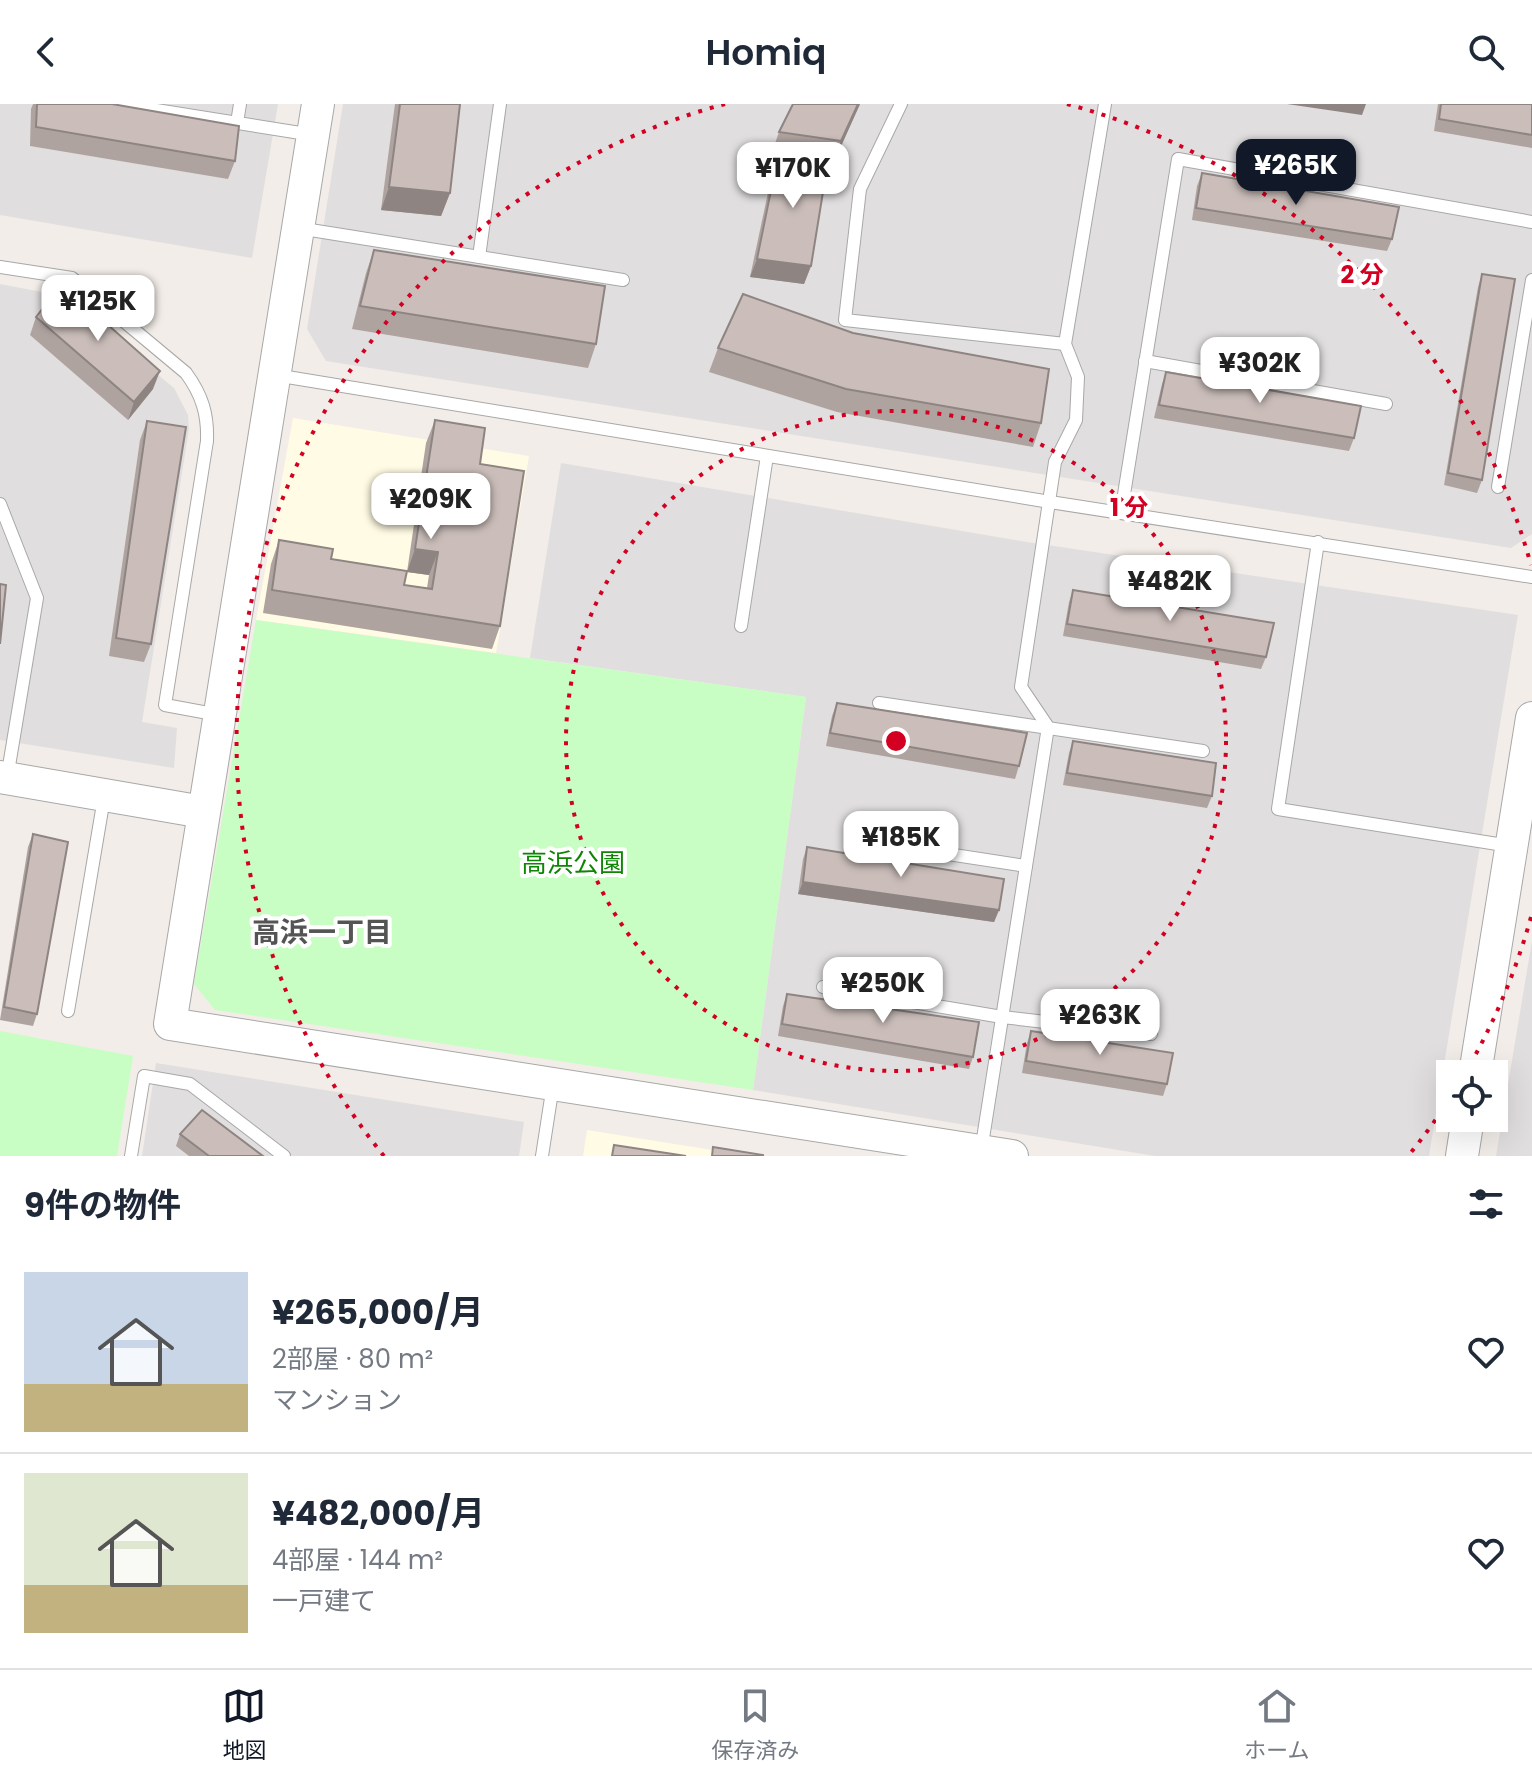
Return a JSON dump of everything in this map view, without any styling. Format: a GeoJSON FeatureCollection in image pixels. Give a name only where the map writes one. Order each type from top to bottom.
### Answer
{"type":"FeatureCollection","features":[{"type":"Feature","properties":{"kind":"street"},"geometry":{"type":"LineString","coordinates":[[318,104],[170,1024],[996,1153]]}},
{"type":"Feature","properties":{"kind":"street"},"geometry":{"type":"LineString","coordinates":[[1477,1060],[1532,718]]}},
{"type":"Feature","properties":{"kind":"street"},"geometry":{"type":"LineString","coordinates":[[4,777],[203,812]]}},
{"type":"Feature","properties":{"kind":"street"},"geometry":{"type":"LineString","coordinates":[[1462,1156],[1466,1132]]}},
{"type":"Feature","properties":{"kind":"lane"},"geometry":{"type":"LineString","coordinates":[[119,104],[313,135]]}},
{"type":"Feature","properties":{"kind":"lane"},"geometry":{"type":"LineString","coordinates":[[237,123],[240,104]]}},
{"type":"Feature","properties":{"kind":"lane"},"geometry":{"type":"LineString","coordinates":[[479,257],[500,104]]}},
{"type":"Feature","properties":{"kind":"lane"},"geometry":{"type":"LineString","coordinates":[[901,104],[860,189],[845,320],[1065,344]]}},
{"type":"Feature","properties":{"kind":"lane"},"geometry":{"type":"LineString","coordinates":[[996,1153],[1002,1017],[1048,727],[1021,687],[1055,462],[1076,420],[1078,377],[1065,344],[1105,104]]}},
{"type":"Feature","properties":{"kind":"lane"},"geometry":{"type":"LineString","coordinates":[[1121,513],[1178,159],[1532,222]]}},
{"type":"Feature","properties":{"kind":"lane"},"geometry":{"type":"LineString","coordinates":[[298,228],[623,280]]}},
{"type":"Feature","properties":{"kind":"lane"},"geometry":{"type":"LineString","coordinates":[[0,267],[72,278],[186,373],[196,387],[208,420],[207,441],[165,705],[219,715]]}},
{"type":"Feature","properties":{"kind":"lane"},"geometry":{"type":"LineString","coordinates":[[1498,487],[1532,280]]}},
{"type":"Feature","properties":{"kind":"lane"},"geometry":{"type":"LineString","coordinates":[[1145,361],[1386,404]]}},
{"type":"Feature","properties":{"kind":"lane"},"geometry":{"type":"LineString","coordinates":[[275,375],[1050,502],[1532,577]]}},
{"type":"Feature","properties":{"kind":"lane"},"geometry":{"type":"LineString","coordinates":[[741,626],[767,456]]}},
{"type":"Feature","properties":{"kind":"lane"},"geometry":{"type":"LineString","coordinates":[[0,504],[37,598],[4,777]]}},
{"type":"Feature","properties":{"kind":"lane"},"geometry":{"type":"LineString","coordinates":[[1318,542],[1278,809],[1511,846]]}},
{"type":"Feature","properties":{"kind":"lane"},"geometry":{"type":"LineString","coordinates":[[879,703],[1203,751]]}},
{"type":"Feature","properties":{"kind":"lane"},"geometry":{"type":"LineString","coordinates":[[68,1011],[104,795]]}},
{"type":"Feature","properties":{"kind":"lane"},"geometry":{"type":"LineString","coordinates":[[863,841],[1026,866]]}},
{"type":"Feature","properties":{"kind":"lane"},"geometry":{"type":"LineString","coordinates":[[823,987],[1002,1017],[1151,1034]]}},
{"type":"Feature","properties":{"kind":"lane"},"geometry":{"type":"LineString","coordinates":[[131,1156],[144,1076],[190,1084],[284,1156]]}},
{"type":"Feature","properties":{"kind":"lane"},"geometry":{"type":"LineString","coordinates":[[542,1156],[553,1085]]}},
{"type":"Feature","properties":{"kind":"shaded area"},"geometry":{"type":"Polygon","coordinates":[[[0,104],[278,104],[252,258],[0,215],[0,104]]]}},
{"type":"Feature","properties":{"kind":"shaded area"},"geometry":{"type":"Polygon","coordinates":[[[343,104],[1532,104],[1532,534],[1511,548],[326,361],[307,329],[343,104]]]}},
{"type":"Feature","properties":{"kind":"shaded area"},"geometry":{"type":"Polygon","coordinates":[[[0,284],[63,296],[174,388],[188,415],[189,429],[142,722],[177,728],[174,768],[0,740],[0,284]]]}},
{"type":"Feature","properties":{"kind":"shaded area"},"geometry":{"type":"Polygon","coordinates":[[[293,418],[529,456],[496,653],[256,620],[293,418]]]}},
{"type":"Feature","properties":{"kind":"shaded area"},"geometry":{"type":"Polygon","coordinates":[[[561,463],[1027,542],[1518,615],[1445,1060],[1436,1060],[1436,1113],[1429,1156],[1155,1156],[753,1090],[806,697],[530,658],[561,463]]]}},
{"type":"Feature","properties":{"kind":"shaded area"},"geometry":{"type":"Polygon","coordinates":[[[1532,941],[1532,1156],[1496,1156],[1500,1132],[1508,1132],[1508,1084],[1532,941]]]}},
{"type":"Feature","properties":{"kind":"shaded area"},"geometry":{"type":"Polygon","coordinates":[[[156,1063],[524,1122],[519,1156],[142,1156],[156,1063]]]}},
{"type":"Feature","properties":{"kind":"shaded area"},"geometry":{"type":"Polygon","coordinates":[[[587,1130],[750,1156],[583,1156],[587,1130]]]}},
{"type":"Feature","properties":{"kind":"green space","name":"高浜公園"},"geometry":{"type":"Polygon","coordinates":[[[256,620],[806,697],[753,1090],[215,1010],[194,984],[256,620]]]}},
{"type":"Feature","properties":{"kind":"green space"},"geometry":{"type":"Polygon","coordinates":[[[0,1031],[133,1056],[117,1156],[0,1156],[0,1031]]]}},
{"type":"Feature","properties":{"kind":"building"},"geometry":{"type":"Polygon","coordinates":[[[37,104],[112,104],[239,126],[235,161],[36,127],[37,104]]]}},
{"type":"Feature","properties":{"kind":"building"},"geometry":{"type":"Polygon","coordinates":[[[400,104],[460,104],[450,193],[389,187],[400,104]]]}},
{"type":"Feature","properties":{"kind":"building"},"geometry":{"type":"Polygon","coordinates":[[[793,104],[858,104],[841,141],[779,132],[793,104]]]}},
{"type":"Feature","properties":{"kind":"building"},"geometry":{"type":"Polygon","coordinates":[[[1441,104],[1532,104],[1532,135],[1439,119],[1441,104]]]}},
{"type":"Feature","properties":{"kind":"building"},"geometry":{"type":"Polygon","coordinates":[[[779,151],[828,161],[811,266],[757,259],[779,151]]]}},
{"type":"Feature","properties":{"kind":"building"},"geometry":{"type":"Polygon","coordinates":[[[1202,173],[1399,207],[1392,239],[1196,208],[1202,173]]]}},
{"type":"Feature","properties":{"kind":"building"},"geometry":{"type":"Polygon","coordinates":[[[374,250],[605,286],[596,344],[360,306],[374,250]]]}},
{"type":"Feature","properties":{"kind":"building"},"geometry":{"type":"Polygon","coordinates":[[[1482,274],[1515,279],[1482,480],[1448,473],[1482,274]]]}},
{"type":"Feature","properties":{"kind":"building"},"geometry":{"type":"Polygon","coordinates":[[[62,284],[160,371],[134,402],[36,317],[62,284]]]}},
{"type":"Feature","properties":{"kind":"building"},"geometry":{"type":"Polygon","coordinates":[[[743,294],[853,333],[1049,369],[1041,423],[846,389],[718,348],[743,294]]]}},
{"type":"Feature","properties":{"kind":"building"},"geometry":{"type":"Polygon","coordinates":[[[1166,372],[1361,406],[1354,438],[1159,405],[1166,372]]]}},
{"type":"Feature","properties":{"kind":"building"},"geometry":{"type":"Polygon","coordinates":[[[435,420],[485,428],[480,464],[524,471],[500,626],[272,590],[279,540],[333,549],[331,559],[407,571],[404,585],[432,589],[438,552],[415,549],[435,420]]]}},
{"type":"Feature","properties":{"kind":"building"},"geometry":{"type":"Polygon","coordinates":[[[147,421],[186,427],[151,644],[116,638],[147,421]]]}},
{"type":"Feature","properties":{"kind":"building"},"geometry":{"type":"Polygon","coordinates":[[[0,584],[6,585],[0,644],[0,584]]]}},
{"type":"Feature","properties":{"kind":"building"},"geometry":{"type":"Polygon","coordinates":[[[1073,590],[1274,623],[1266,657],[1067,624],[1073,590]]]}},
{"type":"Feature","properties":{"kind":"building"},"geometry":{"type":"Polygon","coordinates":[[[837,703],[1027,733],[1019,766],[830,733],[837,703]]]}},
{"type":"Feature","properties":{"kind":"building"},"geometry":{"type":"Polygon","coordinates":[[[1073,741],[1216,763],[1212,796],[1067,773],[1073,741]]]}},
{"type":"Feature","properties":{"kind":"building"},"geometry":{"type":"Polygon","coordinates":[[[33,834],[68,842],[37,1014],[4,1007],[33,834]]]}},
{"type":"Feature","properties":{"kind":"building"},"geometry":{"type":"Polygon","coordinates":[[[807,847],[1004,879],[999,910],[803,882],[807,847]]]}},
{"type":"Feature","properties":{"kind":"building"},"geometry":{"type":"Polygon","coordinates":[[[787,994],[979,1022],[973,1057],[782,1024],[787,994]]]}},
{"type":"Feature","properties":{"kind":"building"},"geometry":{"type":"Polygon","coordinates":[[[1031,1031],[1173,1053],[1167,1084],[1026,1061],[1031,1031]]]}},
{"type":"Feature","properties":{"kind":"building"},"geometry":{"type":"Polygon","coordinates":[[[202,1110],[263,1156],[209,1156],[180,1134],[202,1110]]]}},
{"type":"Feature","properties":{"kind":"building"},"geometry":{"type":"Polygon","coordinates":[[[614,1145],[686,1156],[612,1156],[614,1145]]]}},
{"type":"Feature","properties":{"kind":"building"},"geometry":{"type":"Polygon","coordinates":[[[713,1147],[763,1155],[763,1156],[712,1156],[713,1147]]]}},
{"type":"Feature","properties":{"kind":"district","name":"高浜一丁目"},"geometry":{"type":"Point","coordinates":[322,932]}}]}
